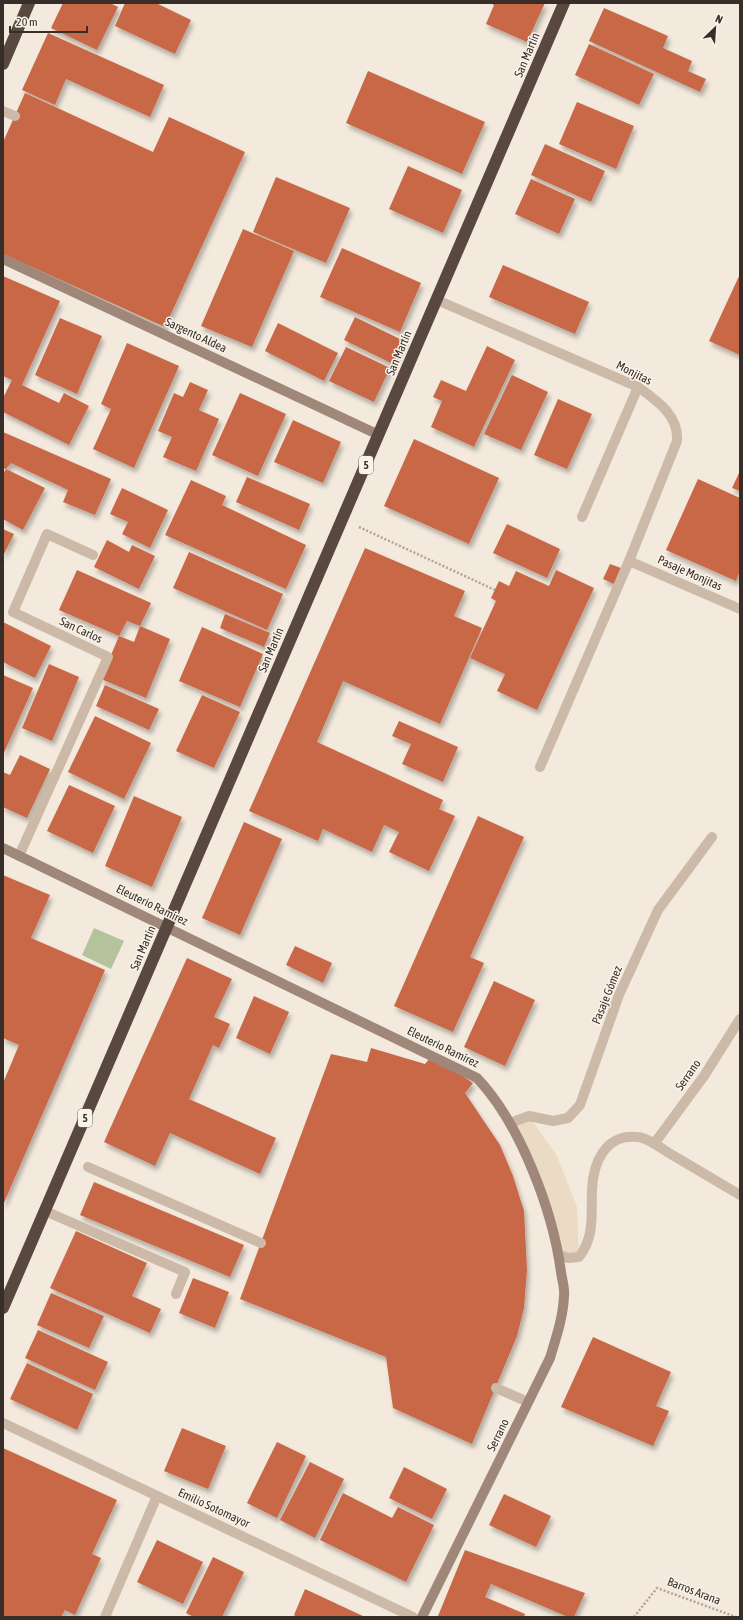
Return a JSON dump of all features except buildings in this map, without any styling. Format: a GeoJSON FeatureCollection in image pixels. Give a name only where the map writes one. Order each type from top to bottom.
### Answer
{"type":"FeatureCollection","features":[{"type":"Feature","properties":{"kind":"highway"},"geometry":{"type":"LineString","coordinates":[[3,64],[29,3]]}},
{"type":"Feature","properties":{"kind":"highway","name":"San Martín"},"geometry":{"type":"LineString","coordinates":[[3,1308],[564,3]]}},
{"type":"Feature","properties":{"kind":"street"},"geometry":{"type":"LineString","coordinates":[[3,111],[15,116]]}},
{"type":"Feature","properties":{"kind":"street","name":"Sargento Aldea"},"geometry":{"type":"LineString","coordinates":[[3,259],[379,435]]}},
{"type":"Feature","properties":{"kind":"street","name":"Monjitas"},"geometry":{"type":"LineString","coordinates":[[437,300],[638,387],[664,407],[675,424],[678,433],[677,441],[629,561],[540,767]]}},
{"type":"Feature","properties":{"kind":"street"},"geometry":{"type":"LineString","coordinates":[[582,517],[638,387]]}},
{"type":"Feature","properties":{"kind":"street","name":"San Carlos"},"geometry":{"type":"LineString","coordinates":[[19,856],[108,657],[12,612],[47,534],[93,555]]}},
{"type":"Feature","properties":{"kind":"street","name":"Pasaje Monjitas"},"geometry":{"type":"LineString","coordinates":[[629,561],[740,609]]}},
{"type":"Feature","properties":{"kind":"street","name":"Pasaje Gómez"},"geometry":{"type":"LineString","coordinates":[[510,1123],[528,1116],[553,1121],[568,1118],[580,1105],[619,995],[658,910],[712,837]]}},
{"type":"Feature","properties":{"kind":"street","name":"Eleuterio Ramírez"},"geometry":{"type":"LineString","coordinates":[[3,848],[477,1078],[488,1090],[510,1123],[521,1143],[550,1220],[559,1255]]}},
{"type":"Feature","properties":{"kind":"street","name":"Serrano"},"geometry":{"type":"LineString","coordinates":[[654,1144],[704,1076],[740,1019]]}},
{"type":"Feature","properties":{"kind":"street"},"geometry":{"type":"LineString","coordinates":[[559,1255],[568,1258],[579,1257],[586,1248],[590,1237],[594,1168],[599,1155],[610,1144],[622,1138],[638,1136],[654,1144],[740,1196]]}},
{"type":"Feature","properties":{"kind":"street"},"geometry":{"type":"LineString","coordinates":[[88,1167],[261,1243]]}},
{"type":"Feature","properties":{"kind":"street"},"geometry":{"type":"LineString","coordinates":[[45,1211],[185,1272],[176,1294]]}},
{"type":"Feature","properties":{"kind":"street","name":"Serrano"},"geometry":{"type":"LineString","coordinates":[[422,1617],[550,1358],[561,1324],[564,1295],[559,1255]]}},
{"type":"Feature","properties":{"kind":"street"},"geometry":{"type":"LineString","coordinates":[[496,1388],[528,1402]]}},
{"type":"Feature","properties":{"kind":"street","name":"Emilio Sotomayor"},"geometry":{"type":"LineString","coordinates":[[3,1423],[413,1617]]}},
{"type":"Feature","properties":{"kind":"street"},"geometry":{"type":"LineString","coordinates":[[105,1617],[157,1496]]}},
{"type":"Feature","properties":{"kind":"path"},"geometry":{"type":"LineString","coordinates":[[342,520],[495,590]]}},
{"type":"Feature","properties":{"kind":"path","name":"Barros Arana"},"geometry":{"type":"LineString","coordinates":[[634,1617],[657,1588],[736,1617]]}},
{"type":"Feature","properties":{"kind":"green space"},"geometry":{"type":"Polygon","coordinates":[[[94,928],[124,941],[111,969],[82,955],[94,928]]]}},
{"type":"Feature","properties":{"kind":"shaded area"},"geometry":{"type":"Polygon","coordinates":[[[529,1116],[557,1156],[577,1207],[579,1257],[559,1255],[550,1219],[510,1123],[529,1116]]]}}]}
